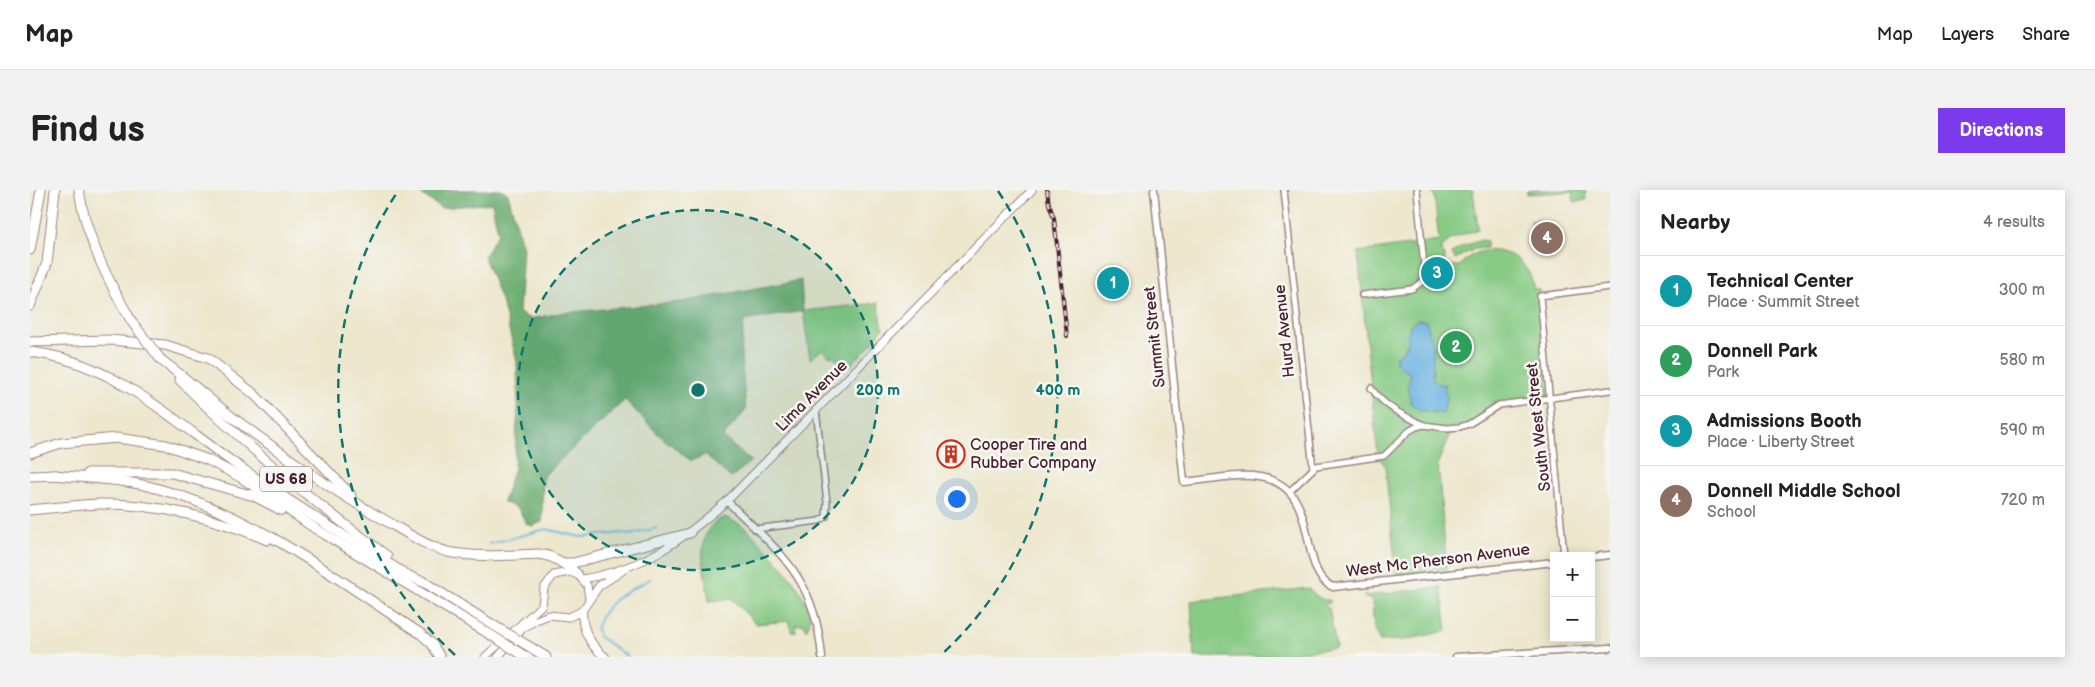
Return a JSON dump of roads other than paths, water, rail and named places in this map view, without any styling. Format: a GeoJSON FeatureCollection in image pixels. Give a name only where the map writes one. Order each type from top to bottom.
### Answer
{"type":"FeatureCollection","features":[{"type":"Feature","properties":{"kind":"highway"},"geometry":{"type":"LineString","coordinates":[[30,250],[41,190]]}},
{"type":"Feature","properties":{"kind":"highway"},"geometry":{"type":"LineString","coordinates":[[30,306],[47,263],[55,190]]}},
{"type":"Feature","properties":{"kind":"highway","name":"US 68"},"geometry":{"type":"LineString","coordinates":[[79,190],[87,224],[98,257],[110,284],[132,322],[161,360],[237,436],[298,489],[425,583],[546,657]]}},
{"type":"Feature","properties":{"kind":"highway"},"geometry":{"type":"LineString","coordinates":[[30,342],[110,340],[165,345],[208,358],[254,394],[363,508]]}},
{"type":"Feature","properties":{"kind":"highway"},"geometry":{"type":"LineString","coordinates":[[30,352],[65,358],[98,370],[144,396],[220,454],[290,502],[408,575],[425,583]]}},
{"type":"Feature","properties":{"kind":"highway"},"geometry":{"type":"LineString","coordinates":[[161,360],[185,377],[243,425],[363,508],[425,543],[446,551],[467,555],[539,554],[549,556],[580,577]]}},
{"type":"Feature","properties":{"kind":"highway"},"geometry":{"type":"LineString","coordinates":[[30,453],[61,443],[117,438],[166,445],[208,460],[242,478],[316,529]]}},
{"type":"Feature","properties":{"kind":"highway","name":"US 68"},"geometry":{"type":"LineString","coordinates":[[30,476],[109,472],[172,473],[254,496],[316,529],[525,656]]}},
{"type":"Feature","properties":{"kind":"highway"},"geometry":{"type":"LineString","coordinates":[[53,475],[94,478],[158,488],[228,513],[287,544],[420,634],[437,649],[440,657]]}},
{"type":"Feature","properties":{"kind":"highway"},"geometry":{"type":"LineString","coordinates":[[30,510],[100,504],[168,510],[241,528],[311,561]]}},
{"type":"Feature","properties":{"kind":"highway"},"geometry":{"type":"LineString","coordinates":[[562,563],[573,563],[690,533]]}},
{"type":"Feature","properties":{"kind":"highway"},"geometry":{"type":"LineString","coordinates":[[582,611],[585,633],[591,644],[605,657]]}},
{"type":"Feature","properties":{"kind":"main road","name":"Lima Avenue"},"geometry":{"type":"LineString","coordinates":[[485,657],[542,605],[544,588],[554,576],[569,572],[580,577],[601,576],[626,568],[664,551],[690,533],[727,502],[1032,190]]}},
{"type":"Feature","properties":{"kind":"main road"},"geometry":{"type":"LineString","coordinates":[[498,657],[523,628],[536,620],[549,615],[569,617],[582,611],[599,586],[626,568]]}},
{"type":"Feature","properties":{"kind":"main road"},"geometry":{"type":"LineString","coordinates":[[580,577],[587,585],[589,599]]}},
{"type":"Feature","properties":{"kind":"street","name":"Summit Street"},"geometry":{"type":"LineString","coordinates":[[1154,190],[1184,482],[1260,476],[1279,484],[1289,492]]}},
{"type":"Feature","properties":{"kind":"street","name":"Hurd Avenue"},"geometry":{"type":"LineString","coordinates":[[1284,190],[1313,468]]}},
{"type":"Feature","properties":{"kind":"street"},"geometry":{"type":"LineString","coordinates":[[1362,295],[1412,289],[1423,280],[1424,266],[1416,190]]}},
{"type":"Feature","properties":{"kind":"street","name":"South West Street"},"geometry":{"type":"LineString","coordinates":[[1564,552],[1540,296],[1610,287]]}},
{"type":"Feature","properties":{"kind":"street"},"geometry":{"type":"LineString","coordinates":[[1371,388],[1381,401],[1393,410],[1424,425],[1446,428],[1460,427],[1499,405],[1610,390]]}},
{"type":"Feature","properties":{"kind":"street"},"geometry":{"type":"LineString","coordinates":[[755,529],[819,521],[826,517],[827,502],[816,410]]}},
{"type":"Feature","properties":{"kind":"street"},"geometry":{"type":"LineString","coordinates":[[1289,492],[1313,468],[1319,465],[1380,458],[1388,453],[1412,429],[1424,425]]}},
{"type":"Feature","properties":{"kind":"street","name":"West Mc Pherson Avenue"},"geometry":{"type":"LineString","coordinates":[[1289,492],[1301,510],[1317,570],[1326,583],[1333,587],[1550,562]]}},
{"type":"Feature","properties":{"kind":"street"},"geometry":{"type":"LineString","coordinates":[[727,502],[790,564],[804,586],[816,615],[822,657]]}},
{"type":"Feature","properties":{"kind":"street"},"geometry":{"type":"LineString","coordinates":[[1595,557],[1610,555]]}},
{"type":"Feature","properties":{"kind":"street"},"geometry":{"type":"LineString","coordinates":[[1456,657],[1610,648]]}},
{"type":"Feature","properties":{"kind":"water"},"geometry":{"type":"Polygon","coordinates":[[[1417,320],[1426,321],[1430,334],[1433,352],[1433,380],[1438,384],[1445,384],[1444,393],[1447,395],[1443,414],[1421,410],[1411,404],[1408,389],[1410,373],[1396,362],[1396,356],[1404,351],[1404,347],[1407,345],[1410,325],[1417,320]]]}},
{"type":"Feature","properties":{"kind":"waterway"},"geometry":{"type":"LineString","coordinates":[[1404,335],[1408,340]]}},
{"type":"Feature","properties":{"kind":"waterway"},"geometry":{"type":"LineString","coordinates":[[489,544],[546,529],[581,537],[622,533],[629,535],[657,528]]}},
{"type":"Feature","properties":{"kind":"waterway"},"geometry":{"type":"LineString","coordinates":[[628,657],[600,637],[596,629],[605,611],[617,598],[650,579]]}},
{"type":"Feature","properties":{"kind":"railway"},"geometry":{"type":"LineString","coordinates":[[1047,190],[1054,218],[1067,336]]}},
{"type":"Feature","properties":{"kind":"place","name":"Donnell Middle School"},"geometry":{"type":"Point","coordinates":[1547,238]}},
{"type":"Feature","properties":{"kind":"place","name":"Admissions Booth"},"geometry":{"type":"Point","coordinates":[1437,273]}},
{"type":"Feature","properties":{"kind":"place","name":"Technical Center"},"geometry":{"type":"Point","coordinates":[1113,283]}},
{"type":"Feature","properties":{"kind":"place","name":"Donnell Park"},"geometry":{"type":"Point","coordinates":[1456,347]}},
{"type":"Feature","properties":{"kind":"place","name":"Cooper Tire and Rubber Company"},"geometry":{"type":"Point","coordinates":[951,454]}}]}
